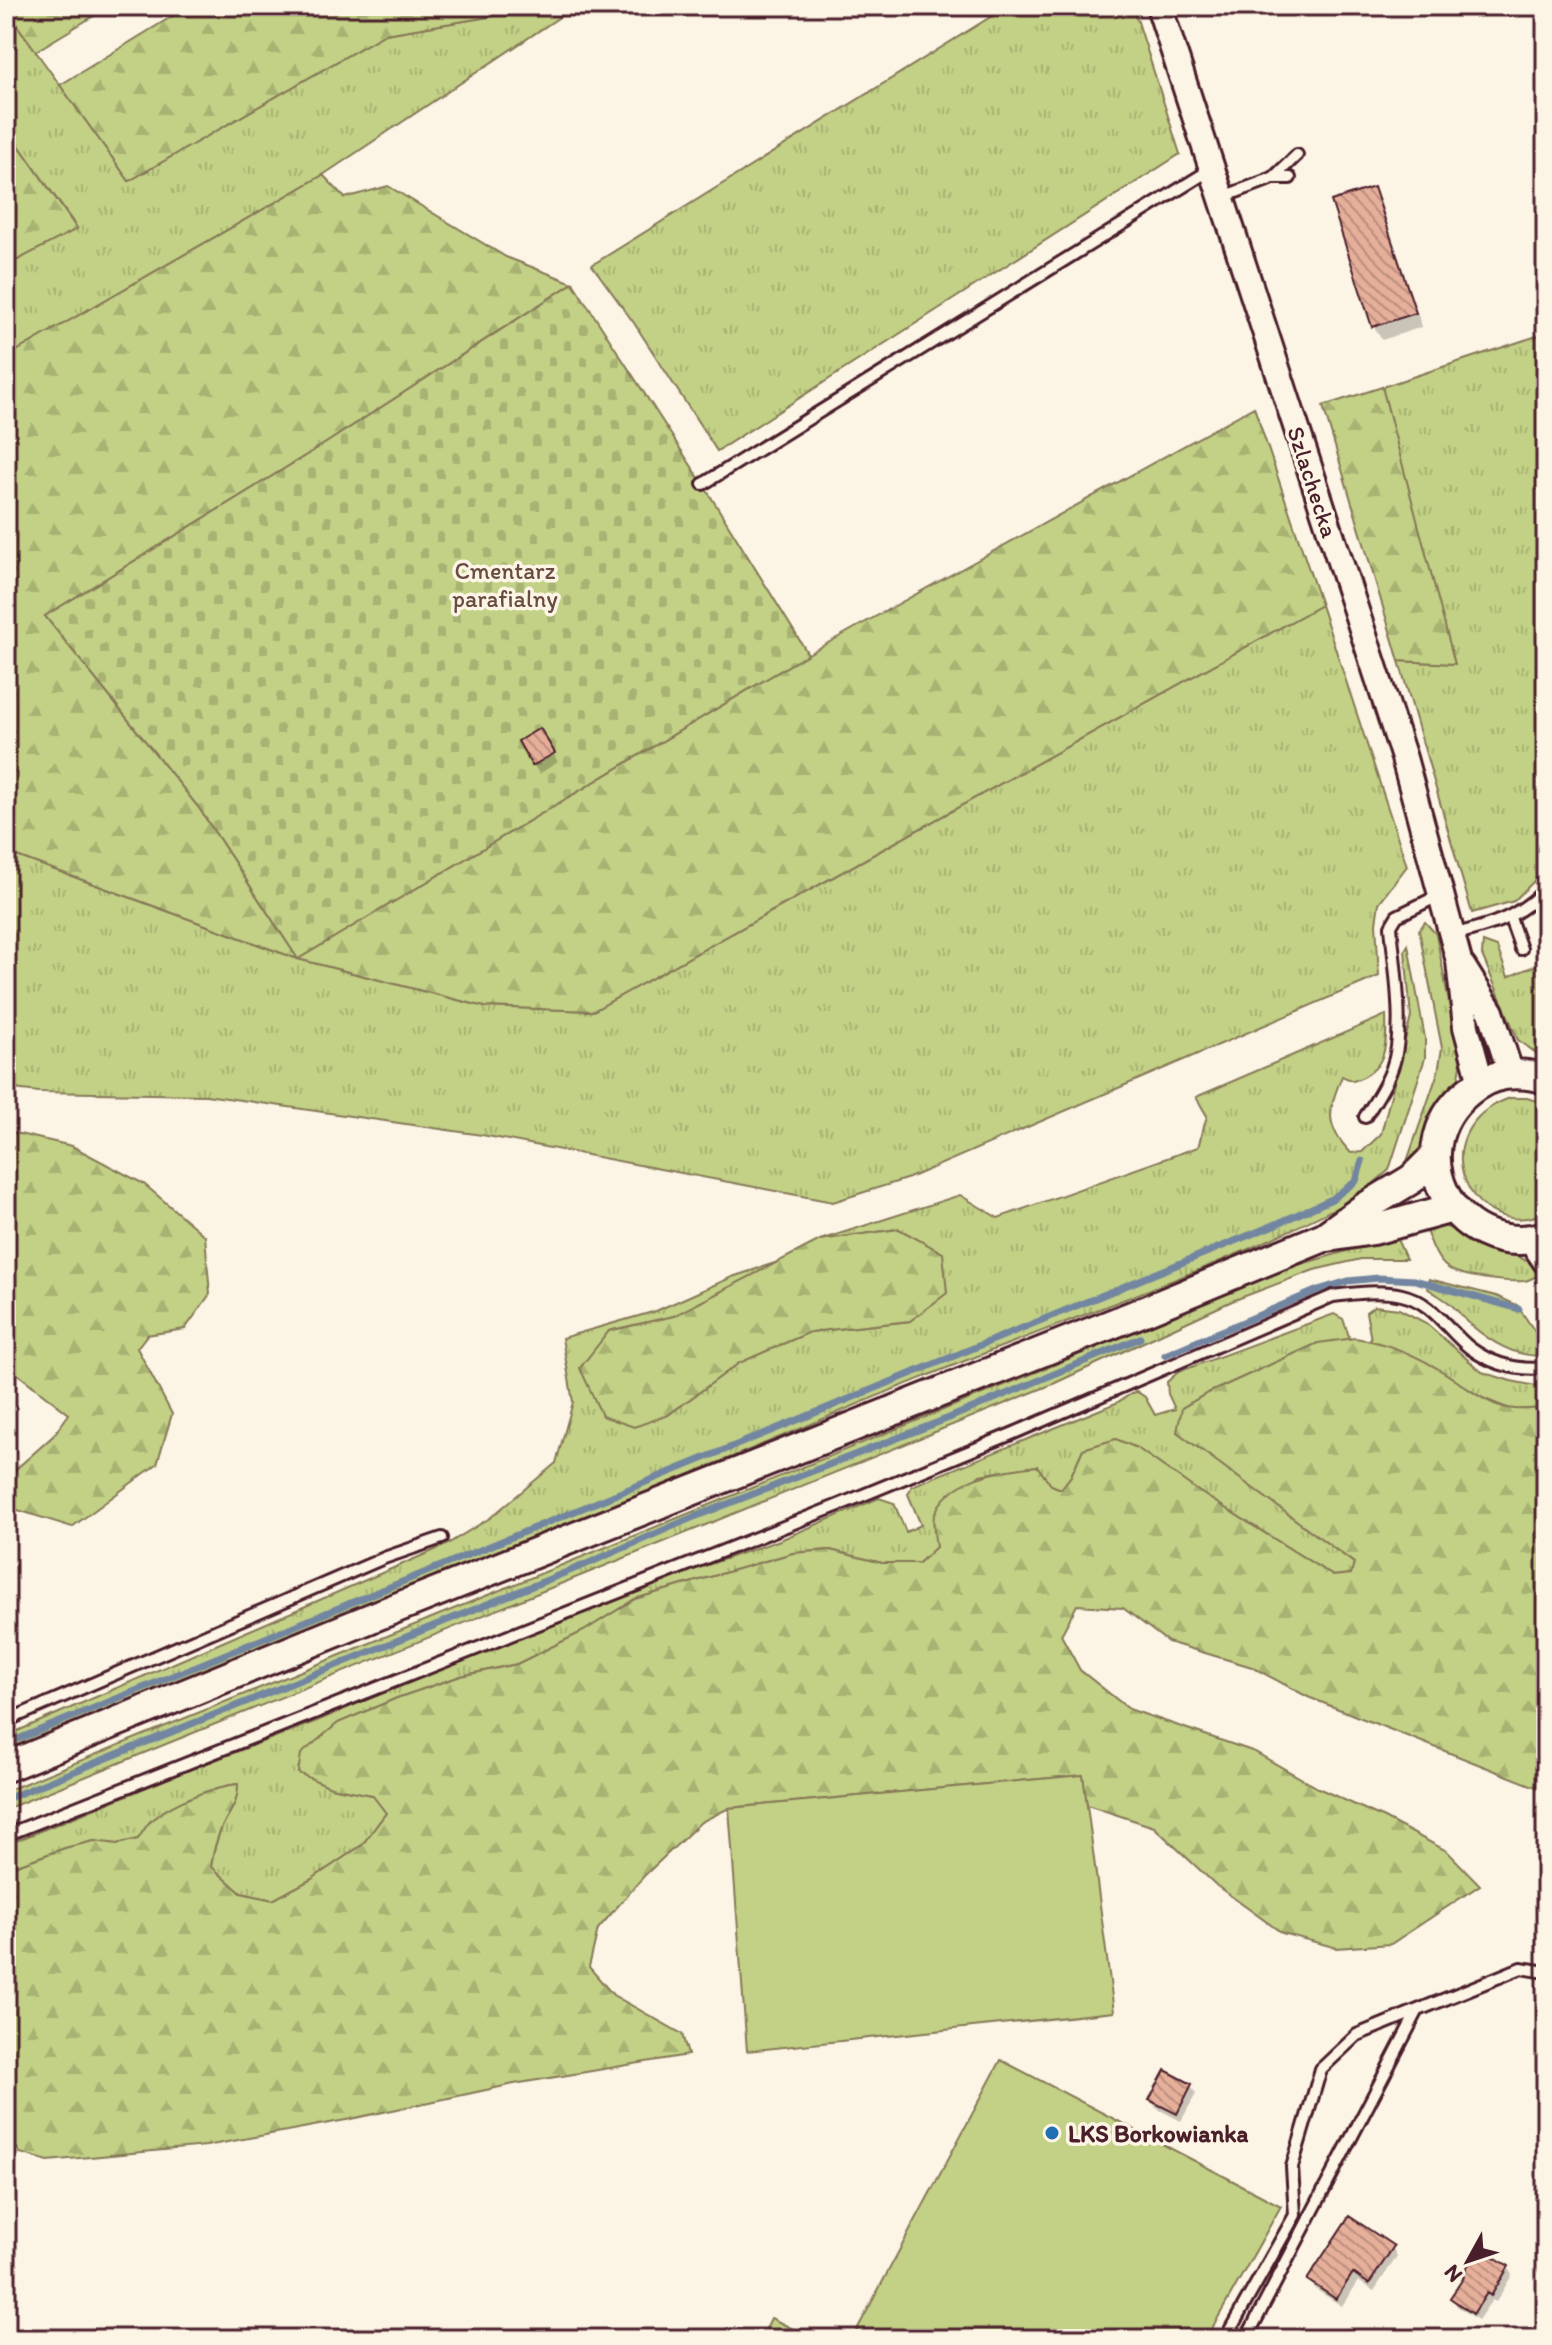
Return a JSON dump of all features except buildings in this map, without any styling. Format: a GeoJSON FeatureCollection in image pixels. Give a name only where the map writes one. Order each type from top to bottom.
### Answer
{"type":"FeatureCollection","features":[{"type":"Feature","properties":{"kind":"main road"},"geometry":{"type":"LineString","coordinates":[[1541,1246],[1487,1235],[1468,1224],[1452,1208],[1439,1183],[1435,1156],[1438,1133],[1448,1112],[1462,1095],[1481,1082],[1511,1074],[1531,1074],[1546,1079]]}},
{"type":"Feature","properties":{"kind":"main road"},"geometry":{"type":"LineString","coordinates":[[6,1767],[1324,1237],[1412,1179],[1435,1156]]}},
{"type":"Feature","properties":{"kind":"main road"},"geometry":{"type":"LineString","coordinates":[[1324,1237],[1373,1230],[1452,1208]]}},
{"type":"Feature","properties":{"kind":"street","name":"Szlachecka"},"geometry":{"type":"LineString","coordinates":[[1159,6],[1404,758],[1459,961],[1466,1027],[1481,1082]]}},
{"type":"Feature","properties":{"kind":"street","name":"Szlachecka"},"geometry":{"type":"LineString","coordinates":[[1459,961],[1491,1012],[1511,1074]]}},
{"type":"Feature","properties":{"kind":"lane"},"geometry":{"type":"LineString","coordinates":[[1273,178],[1297,155]]}},
{"type":"Feature","properties":{"kind":"lane"},"geometry":{"type":"LineString","coordinates":[[703,484],[1212,169]]}},
{"type":"Feature","properties":{"kind":"lane"},"geometry":{"type":"LineString","coordinates":[[1221,198],[1273,178],[1290,178]]}},
{"type":"Feature","properties":{"kind":"lane"},"geometry":{"type":"LineString","coordinates":[[1452,935],[1510,918],[1545,890]]}},
{"type":"Feature","properties":{"kind":"lane"},"geometry":{"type":"LineString","coordinates":[[1365,1117],[1383,1088],[1397,1050],[1397,997],[1391,926],[1397,916],[1441,894]]}},
{"type":"Feature","properties":{"kind":"lane"},"geometry":{"type":"LineString","coordinates":[[1510,918],[1521,949]]}},
{"type":"Feature","properties":{"kind":"lane"},"geometry":{"type":"LineString","coordinates":[[6,1835],[853,1499],[1333,1296],[1357,1293],[1401,1295],[1422,1303],[1470,1347],[1501,1365],[1527,1370],[1546,1368]]}},
{"type":"Feature","properties":{"kind":"lane"},"geometry":{"type":"LineString","coordinates":[[6,1721],[384,1558],[442,1538]]}},
{"type":"Feature","properties":{"kind":"lane"},"geometry":{"type":"LineString","coordinates":[[1225,2339],[1295,2215],[1292,2167],[1321,2069],[1357,2035],[1521,1968],[1546,1972]]}},
{"type":"Feature","properties":{"kind":"lane"},"geometry":{"type":"LineString","coordinates":[[1246,2339],[1418,2010]]}},
{"type":"Feature","properties":{"kind":"green space"},"geometry":{"type":"Polygon","coordinates":[[[6,6],[110,6],[36,51],[6,6]]]}},
{"type":"Feature","properties":{"kind":"green space"},"geometry":{"type":"Polygon","coordinates":[[[189,6],[555,6],[385,34],[129,181],[60,85],[189,6]]]}},
{"type":"Feature","properties":{"kind":"green space"},"geometry":{"type":"Polygon","coordinates":[[[555,6],[576,6],[323,175],[6,357],[6,266],[77,228],[6,127],[6,10],[129,181],[385,34],[555,6]]]}},
{"type":"Feature","properties":{"kind":"green space"},"geometry":{"type":"Polygon","coordinates":[[[1008,6],[1133,6],[1180,154],[717,451],[634,323],[592,265],[1008,6]]]}},
{"type":"Feature","properties":{"kind":"green space"},"geometry":{"type":"Polygon","coordinates":[[[6,127],[77,229],[6,266],[6,127]]]}},
{"type":"Feature","properties":{"kind":"green space"},"geometry":{"type":"Polygon","coordinates":[[[323,175],[345,198],[388,186],[506,257],[573,283],[326,443],[45,616],[199,808],[298,959],[6,852],[6,357],[323,175]]]}},
{"type":"Feature","properties":{"kind":"green space","name":"Cmentarz parafialny"},"geometry":{"type":"Polygon","coordinates":[[[573,283],[808,654],[298,959],[199,808],[45,616],[326,443],[573,283]]]}},
{"type":"Feature","properties":{"kind":"green space"},"geometry":{"type":"Polygon","coordinates":[[[1546,333],[1546,869],[1514,901],[1472,913],[1399,661],[1454,664],[1382,387],[1546,333]]]}},
{"type":"Feature","properties":{"kind":"green space"},"geometry":{"type":"Polygon","coordinates":[[[1382,387],[1455,664],[1399,661],[1323,406],[1382,387]]]}},
{"type":"Feature","properties":{"kind":"green space"},"geometry":{"type":"Polygon","coordinates":[[[1254,407],[1321,605],[593,1011],[485,1007],[298,959],[808,654],[1254,407]]]}},
{"type":"Feature","properties":{"kind":"green space"},"geometry":{"type":"Polygon","coordinates":[[[1321,605],[1407,866],[1379,903],[1376,923],[1379,976],[909,1178],[833,1202],[482,1135],[206,1095],[39,1092],[6,1088],[6,852],[298,959],[485,1007],[593,1011],[1321,605]]]}},
{"type":"Feature","properties":{"kind":"green space"},"geometry":{"type":"Polygon","coordinates":[[[1425,922],[1436,934],[1461,1065],[1458,1083],[1445,1101],[1416,1165],[1405,1167],[1438,1072],[1442,1048],[1419,930],[1425,922]]]}},
{"type":"Feature","properties":{"kind":"green space"},"geometry":{"type":"Polygon","coordinates":[[[1483,942],[1497,947],[1508,977],[1546,961],[1546,1060],[1518,1040],[1482,955],[1483,942]]]}},
{"type":"Feature","properties":{"kind":"green space"},"geometry":{"type":"Polygon","coordinates":[[[1408,945],[1425,1038],[1425,1058],[1389,1170],[1374,1183],[1375,1187],[1310,1221],[1209,1266],[914,1381],[70,1727],[6,1750],[6,1736],[444,1546],[490,1518],[556,1463],[573,1402],[562,1338],[656,1311],[732,1277],[781,1261],[674,1316],[609,1331],[668,1415],[739,1363],[810,1332],[910,1321],[899,1229],[820,1240],[960,1195],[998,1218],[1198,1147],[1207,1116],[1196,1097],[1386,1015],[1385,1046],[1379,1064],[1364,1077],[1353,1081],[1342,1076],[1332,1108],[1333,1126],[1342,1143],[1351,1153],[1362,1152],[1381,1134],[1411,1017],[1405,950],[1408,945]]]}},
{"type":"Feature","properties":{"kind":"green space"},"geometry":{"type":"Polygon","coordinates":[[[1510,1098],[1527,1098],[1546,1104],[1546,1212],[1519,1219],[1496,1214],[1478,1200],[1465,1180],[1461,1158],[1466,1135],[1482,1114],[1510,1098]]]}},
{"type":"Feature","properties":{"kind":"green space"},"geometry":{"type":"Polygon","coordinates":[[[6,1131],[72,1146],[144,1184],[205,1236],[210,1294],[185,1329],[147,1335],[137,1348],[172,1414],[157,1464],[72,1527],[8,1507],[6,1478],[53,1436],[69,1414],[6,1365],[6,1131]]]}},
{"type":"Feature","properties":{"kind":"green space"},"geometry":{"type":"Polygon","coordinates":[[[1443,1226],[1487,1248],[1526,1260],[1542,1273],[1529,1280],[1516,1281],[1485,1279],[1448,1268],[1434,1250],[1425,1229],[1443,1226]]]}},
{"type":"Feature","properties":{"kind":"green space"},"geometry":{"type":"Polygon","coordinates":[[[899,1229],[943,1253],[947,1293],[910,1321],[810,1332],[739,1363],[668,1415],[634,1427],[602,1416],[580,1368],[609,1331],[674,1316],[820,1240],[899,1229]]]}},
{"type":"Feature","properties":{"kind":"green space"},"geometry":{"type":"Polygon","coordinates":[[[1396,1237],[1406,1259],[1361,1259],[1314,1270],[1232,1301],[1053,1384],[6,1809],[6,1791],[1284,1269],[1396,1237]]]}},
{"type":"Feature","properties":{"kind":"green space"},"geometry":{"type":"Polygon","coordinates":[[[1429,1279],[1496,1296],[1517,1305],[1546,1348],[1546,1355],[1525,1355],[1488,1338],[1448,1302],[1427,1288],[1429,1279]]]}},
{"type":"Feature","properties":{"kind":"green space"},"geometry":{"type":"Polygon","coordinates":[[[1374,1306],[1399,1309],[1426,1323],[1482,1372],[1511,1381],[1546,1385],[1546,1408],[1512,1410],[1475,1395],[1448,1375],[1318,1343],[1182,1408],[1293,1517],[1354,1563],[1351,1574],[1333,1576],[1137,1449],[1116,1439],[1083,1449],[1071,1476],[1061,1489],[1051,1485],[1037,1466],[980,1475],[934,1518],[936,1548],[919,1563],[882,1563],[830,1550],[793,1553],[635,1599],[584,1631],[517,1664],[461,1676],[338,1723],[302,1754],[331,1787],[373,1795],[386,1813],[362,1845],[312,1879],[273,1900],[241,1893],[211,1867],[218,1837],[235,1802],[237,1784],[205,1792],[172,1807],[152,1820],[138,1839],[117,1844],[94,1841],[6,1869],[6,1845],[407,1682],[693,1570],[780,1540],[879,1498],[894,1503],[906,1532],[921,1525],[908,1494],[912,1486],[1116,1403],[1136,1391],[1145,1397],[1155,1415],[1175,1409],[1168,1394],[1167,1382],[1178,1372],[1334,1314],[1343,1319],[1350,1339],[1371,1340],[1366,1312],[1374,1306]]]}},
{"type":"Feature","properties":{"kind":"green space"},"geometry":{"type":"Polygon","coordinates":[[[1355,1338],[1415,1356],[1496,1405],[1515,1409],[1546,1408],[1546,1791],[1308,1697],[1252,1667],[1168,1642],[1123,1608],[1077,1605],[1061,1635],[1080,1670],[1129,1709],[1255,1752],[1318,1788],[1447,1851],[1480,1885],[1391,1944],[1337,1948],[1282,1933],[1217,1886],[1154,1827],[1087,1805],[1082,1775],[729,1808],[701,1822],[644,1876],[598,1929],[589,1967],[613,1995],[682,2034],[688,2055],[514,2084],[206,2146],[48,2161],[20,2153],[6,2131],[6,1869],[94,1841],[117,1844],[138,1839],[152,1820],[172,1806],[205,1792],[238,1784],[235,1802],[218,1837],[211,1866],[241,1893],[273,1900],[312,1879],[362,1845],[386,1813],[372,1795],[331,1787],[298,1773],[301,1754],[338,1723],[461,1676],[517,1664],[584,1631],[635,1599],[793,1553],[830,1550],[882,1563],[919,1563],[936,1547],[933,1520],[941,1503],[963,1484],[993,1473],[1037,1466],[1051,1485],[1061,1489],[1071,1476],[1083,1449],[1116,1439],[1137,1448],[1198,1491],[1333,1576],[1351,1574],[1354,1563],[1177,1432],[1182,1408],[1206,1394],[1318,1343],[1355,1338]]]}},
{"type":"Feature","properties":{"kind":"green space"},"geometry":{"type":"Polygon","coordinates":[[[1083,1775],[1114,2012],[747,2051],[729,1808],[1083,1775]]]}},
{"type":"Feature","properties":{"kind":"green space","name":"LKS Borkowianka"},"geometry":{"type":"Polygon","coordinates":[[[1001,2060],[1281,2206],[1206,2339],[852,2339],[1001,2060]]]}},
{"type":"Feature","properties":{"kind":"green space"},"geometry":{"type":"Polygon","coordinates":[[[771,2318],[801,2333],[798,2339],[761,2339],[771,2318]]]}},
{"type":"Feature","properties":{"kind":"waterway"},"geometry":{"type":"LineString","coordinates":[[6,1744],[1274,1225],[1332,1199],[1356,1181],[1362,1161]]}},
{"type":"Feature","properties":{"kind":"waterway"},"geometry":{"type":"LineString","coordinates":[[1165,1355],[1318,1290],[1348,1281],[1378,1278],[1415,1280],[1519,1309]]}},
{"type":"Feature","properties":{"kind":"waterway"},"geometry":{"type":"LineString","coordinates":[[6,1799],[1140,1338]]}},
{"type":"Feature","properties":{"kind":"place","name":"LKS Borkowianka"},"geometry":{"type":"Point","coordinates":[1052,2133]}}]}
